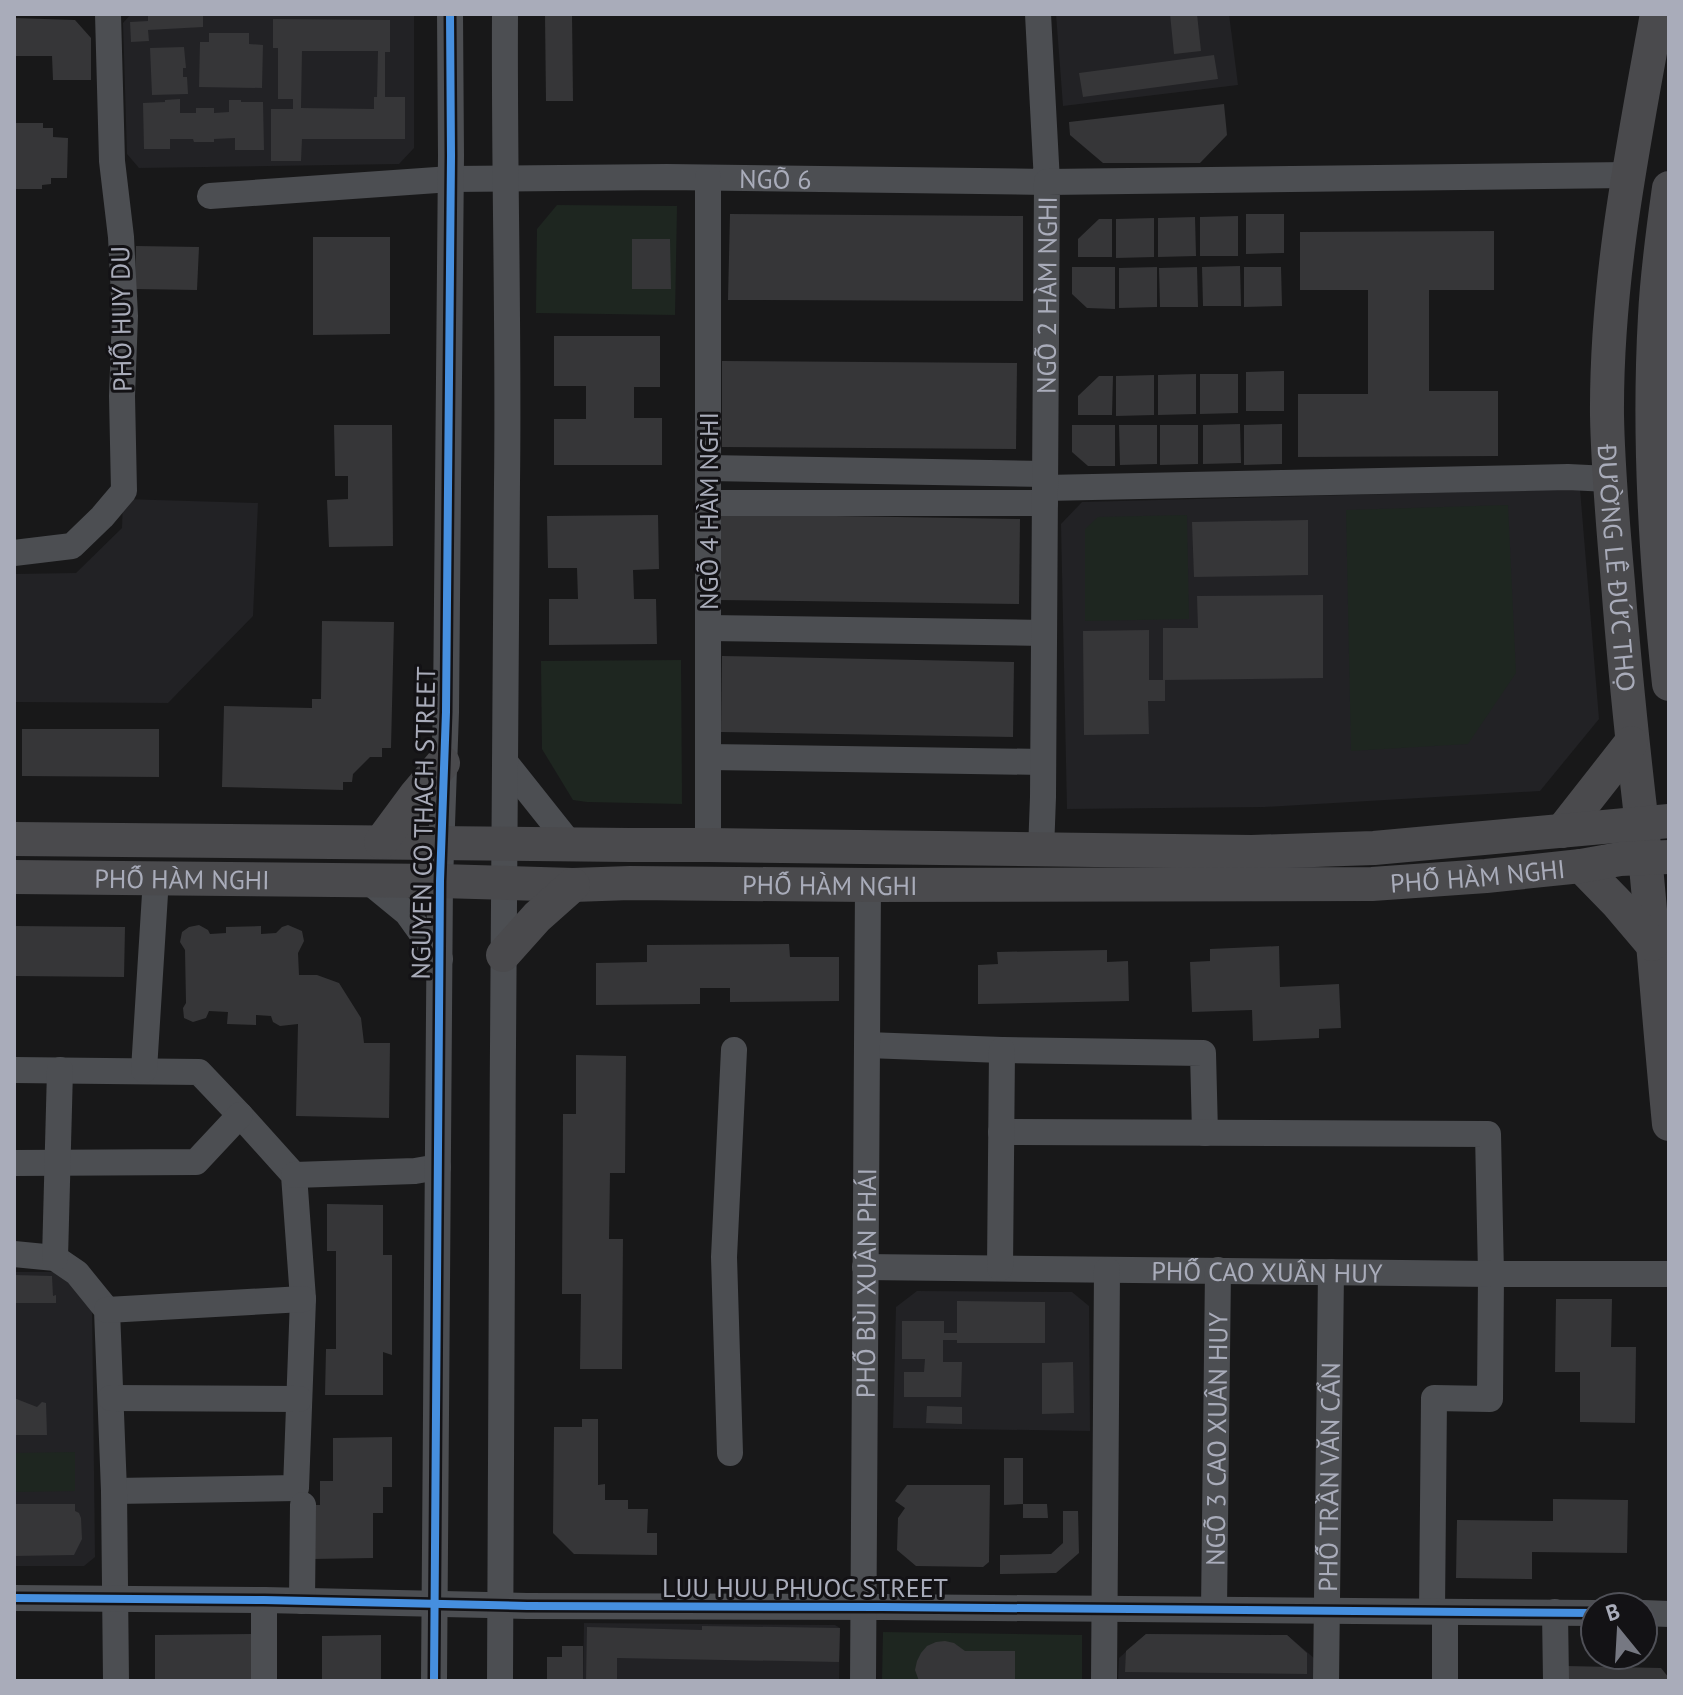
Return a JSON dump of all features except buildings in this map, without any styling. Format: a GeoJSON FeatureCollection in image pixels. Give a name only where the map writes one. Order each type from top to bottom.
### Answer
{"type":"FeatureCollection","features":[{"type":"Feature","properties":{"kind":"main road","name":"ĐƯỜNG LÊ ĐỨC THỌ"},"geometry":{"type":"LineString","coordinates":[[1657,14],[1628,175],[1611,296],[1607,413],[1609,479],[1631,743],[1655,822],[1657,858],[1652,944],[1669,1124]]}},
{"type":"Feature","properties":{"kind":"main road","name":"ĐƯỜNG LÊ ĐỨC THỌ"},"geometry":{"type":"LineString","coordinates":[[1669,188],[1655,314],[1653,472],[1669,684]]}},
{"type":"Feature","properties":{"kind":"main road"},"geometry":{"type":"LineString","coordinates":[[1562,831],[1631,743]]}},
{"type":"Feature","properties":{"kind":"main road"},"geometry":{"type":"LineString","coordinates":[[381,842],[443,763]]}},
{"type":"Feature","properties":{"kind":"main road","name":"PHỐ HÀM NGHI"},"geometry":{"type":"LineString","coordinates":[[14,877],[573,885],[868,885],[1198,868],[1252,852],[1374,848],[1655,822]]}},
{"type":"Feature","properties":{"kind":"main road","name":"PHỐ HÀM NGHI"},"geometry":{"type":"LineString","coordinates":[[14,839],[1041,851],[1372,884],[1657,858]]}},
{"type":"Feature","properties":{"kind":"main road"},"geometry":{"type":"LineString","coordinates":[[1581,866],[1652,944]]}},
{"type":"Feature","properties":{"kind":"main road"},"geometry":{"type":"LineString","coordinates":[[503,955],[537,917],[573,885]]}},
{"type":"Feature","properties":{"kind":"street","name":"PHỐ HUY DU"},"geometry":{"type":"LineString","coordinates":[[14,553],[72,546],[124,491],[122,396],[125,316],[121,237],[112,161],[108,14]]}},
{"type":"Feature","properties":{"kind":"street","name":"NGUYEN CO THACH STREET"},"geometry":{"type":"LineString","coordinates":[[434,1681],[440,881],[446,698],[451,179],[450,14]]}},
{"type":"Feature","properties":{"kind":"street"},"geometry":{"type":"LineString","coordinates":[[500,1681],[500,1605],[513,1376],[503,955],[507,466],[505,14]]}},
{"type":"Feature","properties":{"kind":"street"},"geometry":{"type":"LineString","coordinates":[[1038,14],[1047,182]]}},
{"type":"Feature","properties":{"kind":"street","name":"NGÕ 2 HÀM NGHI"},"geometry":{"type":"LineString","coordinates":[[1041,851],[1047,182],[1628,175]]}},
{"type":"Feature","properties":{"kind":"street","name":"NGÕ 4 HÀM NGHI"},"geometry":{"type":"LineString","coordinates":[[708,178],[708,845]]}},
{"type":"Feature","properties":{"kind":"street","name":"NGÕ 6"},"geometry":{"type":"LineString","coordinates":[[210,196],[451,179],[1047,182]]}},
{"type":"Feature","properties":{"kind":"street"},"geometry":{"type":"LineString","coordinates":[[708,468],[1045,488]]}},
{"type":"Feature","properties":{"kind":"street"},"geometry":{"type":"LineString","coordinates":[[708,503],[1045,488],[1568,477],[1609,479]]}},
{"type":"Feature","properties":{"kind":"street"},"geometry":{"type":"LineString","coordinates":[[708,628],[1044,633]]}},
{"type":"Feature","properties":{"kind":"street"},"geometry":{"type":"LineString","coordinates":[[708,757],[1043,762]]}},
{"type":"Feature","properties":{"kind":"street"},"geometry":{"type":"LineString","coordinates":[[505,762],[571,845]]}},
{"type":"Feature","properties":{"kind":"street"},"geometry":{"type":"LineString","coordinates":[[144,1070],[156,878]]}},
{"type":"Feature","properties":{"kind":"street"},"geometry":{"type":"LineString","coordinates":[[368,881],[407,913],[440,959]]}},
{"type":"Feature","properties":{"kind":"street","name":"PHỐ BÙI XUÂN PHÁI"},"geometry":{"type":"LineString","coordinates":[[863,1681],[868,885]]}},
{"type":"Feature","properties":{"kind":"street"},"geometry":{"type":"LineString","coordinates":[[867,1045],[1203,1053],[1205,1133]]}},
{"type":"Feature","properties":{"kind":"street"},"geometry":{"type":"LineString","coordinates":[[730,1453],[724,1257],[734,1050]]}},
{"type":"Feature","properties":{"kind":"street"},"geometry":{"type":"LineString","coordinates":[[1000,1268],[1002,1050]]}},
{"type":"Feature","properties":{"kind":"street"},"geometry":{"type":"LineString","coordinates":[[14,1070],[199,1072],[294,1175],[303,1299],[299,1399],[302,1601]]}},
{"type":"Feature","properties":{"kind":"street"},"geometry":{"type":"LineString","coordinates":[[55,1258],[60,1070]]}},
{"type":"Feature","properties":{"kind":"street"},"geometry":{"type":"LineString","coordinates":[[14,1163],[196,1162],[240,1115]]}},
{"type":"Feature","properties":{"kind":"street"},"geometry":{"type":"LineString","coordinates":[[1001,1132],[1488,1134],[1490,1399],[1434,1398],[1438,1611],[1445,1681]]}},
{"type":"Feature","properties":{"kind":"street"},"geometry":{"type":"LineString","coordinates":[[294,1175],[415,1171],[438,1167]]}},
{"type":"Feature","properties":{"kind":"street"},"geometry":{"type":"LineString","coordinates":[[14,1254],[55,1258],[77,1273],[107,1310],[114,1491],[116,1681]]}},
{"type":"Feature","properties":{"kind":"street","name":"PHỐ CAO XUÂN HUY"},"geometry":{"type":"LineString","coordinates":[[865,1267],[1669,1274]]}},
{"type":"Feature","properties":{"kind":"street"},"geometry":{"type":"LineString","coordinates":[[1104,1681],[1107,1270]]}},
{"type":"Feature","properties":{"kind":"street","name":"NGÕ 3 CAO XUÂN HUY"},"geometry":{"type":"LineString","coordinates":[[1214,1609],[1218,1270]]}},
{"type":"Feature","properties":{"kind":"street","name":"PHỐ TRẦN VĂN CẨN"},"geometry":{"type":"LineString","coordinates":[[1326,1681],[1331,1272]]}},
{"type":"Feature","properties":{"kind":"street"},"geometry":{"type":"LineString","coordinates":[[107,1310],[303,1299]]}},
{"type":"Feature","properties":{"kind":"street"},"geometry":{"type":"LineString","coordinates":[[111,1398],[299,1399]]}},
{"type":"Feature","properties":{"kind":"street"},"geometry":{"type":"LineString","coordinates":[[114,1491],[299,1496]]}},
{"type":"Feature","properties":{"kind":"street","name":"LUU HUU PHUOC STREET"},"geometry":{"type":"LineString","coordinates":[[14,1598],[500,1605],[1579,1613]]}},
{"type":"Feature","properties":{"kind":"street"},"geometry":{"type":"LineString","coordinates":[[264,1600],[264,1681]]}},
{"type":"Feature","properties":{"kind":"street"},"geometry":{"type":"LineString","coordinates":[[1555,1612],[1556,1681]]}},
{"type":"Feature","properties":{"kind":"shaded area"},"geometry":{"type":"Polygon","coordinates":[[[131,14],[414,14],[414,148],[399,164],[139,168],[127,154],[123,23],[131,14]]]}},
{"type":"Feature","properties":{"kind":"shaded area"},"geometry":{"type":"Polygon","coordinates":[[[1056,14],[1229,14],[1238,85],[1063,106],[1056,14]]]}},
{"type":"Feature","properties":{"kind":"shaded area"},"geometry":{"type":"Polygon","coordinates":[[[557,205],[677,206],[675,315],[536,313],[537,229],[557,205]]]}},
{"type":"Feature","properties":{"kind":"shaded area"},"geometry":{"type":"Polygon","coordinates":[[[1580,489],[1599,719],[1540,791],[1264,807],[1067,809],[1061,524],[1082,502],[1580,489]]]}},
{"type":"Feature","properties":{"kind":"shaded area"},"geometry":{"type":"Polygon","coordinates":[[[123,499],[258,503],[253,616],[168,703],[14,702],[14,574],[76,573],[122,528],[123,499]]]}},
{"type":"Feature","properties":{"kind":"shaded area"},"geometry":{"type":"Polygon","coordinates":[[[1508,505],[1516,673],[1468,744],[1351,751],[1346,510],[1508,505]]]}},
{"type":"Feature","properties":{"kind":"shaded area"},"geometry":{"type":"Polygon","coordinates":[[[1187,515],[1189,619],[1085,621],[1085,529],[1098,517],[1187,515]]]}},
{"type":"Feature","properties":{"kind":"shaded area"},"geometry":{"type":"Polygon","coordinates":[[[681,660],[682,804],[573,800],[542,749],[541,661],[681,660]]]}},
{"type":"Feature","properties":{"kind":"shaded area"},"geometry":{"type":"Polygon","coordinates":[[[14,1272],[58,1272],[92,1305],[95,1557],[84,1566],[14,1566],[14,1272]]]}},
{"type":"Feature","properties":{"kind":"shaded area"},"geometry":{"type":"Polygon","coordinates":[[[917,1291],[1072,1292],[1089,1306],[1090,1431],[893,1428],[896,1307],[917,1291]]]}},
{"type":"Feature","properties":{"kind":"shaded area"},"geometry":{"type":"Polygon","coordinates":[[[75,1452],[75,1491],[14,1492],[14,1453],[75,1452]]]}},
{"type":"Feature","properties":{"kind":"shaded area"},"geometry":{"type":"Polygon","coordinates":[[[584,1623],[835,1625],[840,1628],[839,1681],[583,1681],[584,1623]]]}},
{"type":"Feature","properties":{"kind":"shaded area"},"geometry":{"type":"Polygon","coordinates":[[[883,1632],[1082,1635],[1082,1681],[882,1681],[883,1632]]]}},
{"type":"Feature","properties":{"kind":"shaded area"},"geometry":{"type":"Polygon","coordinates":[[[1146,1634],[1287,1635],[1314,1658],[1314,1681],[1118,1681],[1119,1658],[1146,1634]]]}},
{"type":"Feature","properties":{"kind":"cycle path"},"geometry":{"type":"LineString","coordinates":[[434,1681],[440,881],[446,712],[450,14]]}},
{"type":"Feature","properties":{"kind":"cycle path"},"geometry":{"type":"LineString","coordinates":[[14,1598],[527,1606],[1579,1613]]}}]}
